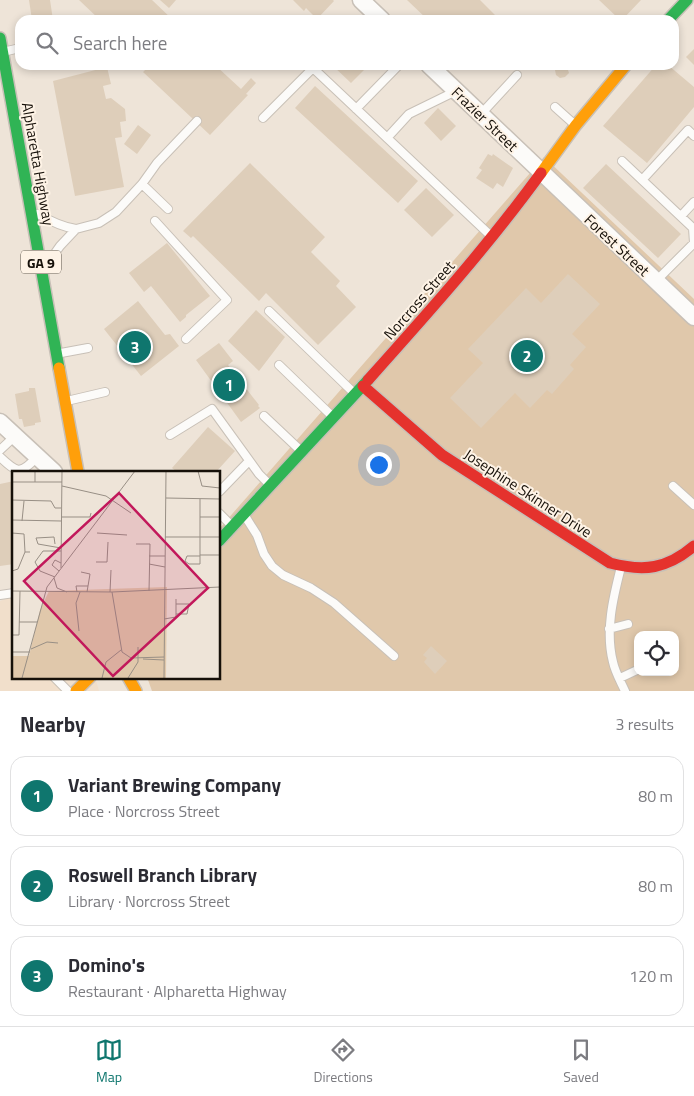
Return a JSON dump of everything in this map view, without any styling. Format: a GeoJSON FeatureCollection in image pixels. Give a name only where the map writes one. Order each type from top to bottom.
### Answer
{"type":"FeatureCollection","features":[{"type":"Feature","properties":{"kind":"main road"},"geometry":{"type":"LineString","coordinates":[[673,15],[687,0]]}},
{"type":"Feature","properties":{"kind":"main road","name":"Alpharetta Highway"},"geometry":{"type":"LineString","coordinates":[[0,38],[1,53],[32,211],[78,471]]}},
{"type":"Feature","properties":{"kind":"main road","name":"Norcross Street"},"geometry":{"type":"LineString","coordinates":[[220,540],[359,390],[448,290],[492,238],[576,125],[622,70]]}},
{"type":"Feature","properties":{"kind":"main road","name":"Josephine Skinner Drive"},"geometry":{"type":"LineString","coordinates":[[359,390],[442,455],[599,557],[621,566],[644,569],[665,566],[675,561],[694,546]]}},
{"type":"Feature","properties":{"kind":"main road"},"geometry":{"type":"LineString","coordinates":[[76,691],[89,678]]}},
{"type":"Feature","properties":{"kind":"main road"},"geometry":{"type":"LineString","coordinates":[[129,678],[136,691]]}},
{"type":"Feature","properties":{"kind":"street"},"geometry":{"type":"LineString","coordinates":[[361,0],[377,15]]}},
{"type":"Feature","properties":{"kind":"street","name":"Frazier Street"},"geometry":{"type":"LineString","coordinates":[[434,70],[541,173]]}},
{"type":"Feature","properties":{"kind":"street","name":"Forest Street"},"geometry":{"type":"LineString","coordinates":[[541,173],[694,318]]}},
{"type":"Feature","properties":{"kind":"street"},"geometry":{"type":"LineString","coordinates":[[5,428],[53,471]]}},
{"type":"Feature","properties":{"kind":"lane"},"geometry":{"type":"LineString","coordinates":[[1,53],[15,49]]}},
{"type":"Feature","properties":{"kind":"lane"},"geometry":{"type":"LineString","coordinates":[[263,118],[311,70]]}},
{"type":"Feature","properties":{"kind":"lane"},"geometry":{"type":"LineString","coordinates":[[315,70],[492,238]]}},
{"type":"Feature","properties":{"kind":"lane"},"geometry":{"type":"LineString","coordinates":[[356,109],[394,70]]}},
{"type":"Feature","properties":{"kind":"lane"},"geometry":{"type":"LineString","coordinates":[[480,115],[517,75]]}},
{"type":"Feature","properties":{"kind":"lane"},"geometry":{"type":"LineString","coordinates":[[387,138],[410,114],[456,91]]}},
{"type":"Feature","properties":{"kind":"lane"},"geometry":{"type":"LineString","coordinates":[[555,107],[576,125]]}},
{"type":"Feature","properties":{"kind":"lane"},"geometry":{"type":"LineString","coordinates":[[32,211],[66,228],[76,229],[99,223],[116,212],[142,184],[157,163],[197,121]]}},
{"type":"Feature","properties":{"kind":"lane"},"geometry":{"type":"LineString","coordinates":[[642,180],[694,123]]}},
{"type":"Feature","properties":{"kind":"lane"},"geometry":{"type":"LineString","coordinates":[[688,130],[694,136]]}},
{"type":"Feature","properties":{"kind":"lane"},"geometry":{"type":"LineString","coordinates":[[622,161],[693,228],[694,243],[656,281]]}},
{"type":"Feature","properties":{"kind":"lane"},"geometry":{"type":"LineString","coordinates":[[142,184],[168,209]]}},
{"type":"Feature","properties":{"kind":"lane"},"geometry":{"type":"LineString","coordinates":[[681,216],[694,202]]}},
{"type":"Feature","properties":{"kind":"lane"},"geometry":{"type":"LineString","coordinates":[[155,221],[227,300],[186,339]]}},
{"type":"Feature","properties":{"kind":"lane"},"geometry":{"type":"LineString","coordinates":[[42,271],[60,246],[76,229]]}},
{"type":"Feature","properties":{"kind":"lane"},"geometry":{"type":"LineString","coordinates":[[269,311],[359,390]]}},
{"type":"Feature","properties":{"kind":"lane"},"geometry":{"type":"LineString","coordinates":[[57,354],[88,348]]}},
{"type":"Feature","properties":{"kind":"lane"},"geometry":{"type":"LineString","coordinates":[[279,365],[334,417]]}},
{"type":"Feature","properties":{"kind":"lane"},"geometry":{"type":"LineString","coordinates":[[66,402],[105,392]]}},
{"type":"Feature","properties":{"kind":"lane"},"geometry":{"type":"LineString","coordinates":[[170,435],[212,409],[259,474],[271,485]]}},
{"type":"Feature","properties":{"kind":"lane"},"geometry":{"type":"LineString","coordinates":[[264,416],[302,451]]}},
{"type":"Feature","properties":{"kind":"lane"},"geometry":{"type":"LineString","coordinates":[[0,450],[5,428]]}},
{"type":"Feature","properties":{"kind":"lane"},"geometry":{"type":"LineString","coordinates":[[0,457],[12,468],[22,471],[37,457]]}},
{"type":"Feature","properties":{"kind":"lane"},"geometry":{"type":"LineString","coordinates":[[220,491],[249,461]]}},
{"type":"Feature","properties":{"kind":"lane"},"geometry":{"type":"LineString","coordinates":[[673,486],[694,505]]}},
{"type":"Feature","properties":{"kind":"lane"},"geometry":{"type":"LineString","coordinates":[[220,514],[233,526]]}},
{"type":"Feature","properties":{"kind":"lane"},"geometry":{"type":"LineString","coordinates":[[244,514],[272,566],[283,575],[311,588],[334,603],[394,656]]}},
{"type":"Feature","properties":{"kind":"lane"},"geometry":{"type":"LineString","coordinates":[[621,566],[609,629],[613,665],[625,691]]}},
{"type":"Feature","properties":{"kind":"lane"},"geometry":{"type":"LineString","coordinates":[[609,629],[628,624]]}},
{"type":"Feature","properties":{"kind":"lane"},"geometry":{"type":"LineString","coordinates":[[620,678],[634,671]]}},
{"type":"Feature","properties":{"kind":"lane"},"geometry":{"type":"LineString","coordinates":[[55,678],[68,691]]}},
{"type":"Feature","properties":{"kind":"shaded area"},"geometry":{"type":"Polygon","coordinates":[[[544,157],[694,299],[694,691],[152,691],[147,678],[220,678],[220,528],[544,157]]]}},
{"type":"Feature","properties":{"kind":"shaded area"},"geometry":{"type":"Polygon","coordinates":[[[12,597],[12,678],[95,678],[99,691],[0,691],[0,601],[12,597]]]}},
{"type":"Feature","properties":{"kind":"building"},"geometry":{"type":"Polygon","coordinates":[[[29,0],[50,0],[52,15],[31,15],[29,0]]]}},
{"type":"Feature","properties":{"kind":"building"},"geometry":{"type":"Polygon","coordinates":[[[79,0],[152,0],[168,15],[95,15],[79,0]]]}},
{"type":"Feature","properties":{"kind":"building"},"geometry":{"type":"Polygon","coordinates":[[[160,0],[176,0],[169,8],[160,0]]]}},
{"type":"Feature","properties":{"kind":"building"},"geometry":{"type":"Polygon","coordinates":[[[293,0],[334,1],[321,15],[313,15],[306,8],[304,11],[293,0]]]}},
{"type":"Feature","properties":{"kind":"building"},"geometry":{"type":"Polygon","coordinates":[[[407,0],[480,0],[495,15],[423,15],[407,0]]]}},
{"type":"Feature","properties":{"kind":"building"},"geometry":{"type":"Polygon","coordinates":[[[599,0],[641,0],[627,15],[615,15],[599,0]]]}},
{"type":"Feature","properties":{"kind":"building"},"geometry":{"type":"Polygon","coordinates":[[[694,49],[694,65],[686,57],[694,49]]]}},
{"type":"Feature","properties":{"kind":"building"},"geometry":{"type":"Polygon","coordinates":[[[95,70],[108,70],[111,84],[103,86],[106,99],[111,98],[125,109],[126,121],[120,122],[122,137],[115,138],[124,187],[75,196],[53,81],[95,70]]]}},
{"type":"Feature","properties":{"kind":"building"},"geometry":{"type":"Polygon","coordinates":[[[145,70],[220,70],[241,89],[251,78],[256,83],[246,94],[248,95],[210,135],[143,72],[145,70]]]}},
{"type":"Feature","properties":{"kind":"building"},"geometry":{"type":"Polygon","coordinates":[[[337,70],[364,70],[351,83],[337,70]]]}},
{"type":"Feature","properties":{"kind":"building"},"geometry":{"type":"Polygon","coordinates":[[[555,70],[568,70],[569,73],[565,77],[560,78],[556,75],[555,70]]]}},
{"type":"Feature","properties":{"kind":"building"},"geometry":{"type":"Polygon","coordinates":[[[652,70],[674,70],[694,87],[694,107],[647,163],[603,126],[652,70]]]}},
{"type":"Feature","properties":{"kind":"building"},"geometry":{"type":"Polygon","coordinates":[[[315,86],[418,181],[398,203],[295,108],[315,86]]]}},
{"type":"Feature","properties":{"kind":"building"},"geometry":{"type":"Polygon","coordinates":[[[438,108],[456,126],[441,141],[424,123],[438,108]]]}},
{"type":"Feature","properties":{"kind":"building"},"geometry":{"type":"Polygon","coordinates":[[[138,125],[151,135],[137,154],[124,144],[138,125]]]}},
{"type":"Feature","properties":{"kind":"building"},"geometry":{"type":"Polygon","coordinates":[[[488,154],[492,156],[493,154],[513,168],[503,187],[497,183],[493,189],[476,178],[482,170],[479,168],[488,154]]]}},
{"type":"Feature","properties":{"kind":"building"},"geometry":{"type":"Polygon","coordinates":[[[250,163],[325,237],[311,252],[340,281],[336,286],[356,307],[318,345],[266,293],[259,301],[193,236],[191,238],[183,231],[250,163]]]}},
{"type":"Feature","properties":{"kind":"building"},"geometry":{"type":"Polygon","coordinates":[[[606,164],[681,234],[658,258],[583,188],[606,164]]]}},
{"type":"Feature","properties":{"kind":"building"},"geometry":{"type":"Polygon","coordinates":[[[426,188],[454,215],[432,237],[404,210],[426,188]]]}},
{"type":"Feature","properties":{"kind":"building"},"geometry":{"type":"Polygon","coordinates":[[[167,243],[210,296],[180,322],[151,286],[144,292],[129,273],[167,243]]]}},
{"type":"Feature","properties":{"kind":"building"},"geometry":{"type":"Polygon","coordinates":[[[568,274],[600,304],[572,334],[586,347],[570,365],[574,369],[552,394],[547,390],[530,408],[515,393],[481,428],[450,398],[483,363],[468,349],[526,288],[541,303],[568,274]]]}},
{"type":"Feature","properties":{"kind":"building"},"geometry":{"type":"Polygon","coordinates":[[[138,301],[165,335],[170,334],[179,346],[141,376],[104,329],[138,301]]]}},
{"type":"Feature","properties":{"kind":"building"},"geometry":{"type":"Polygon","coordinates":[[[256,310],[285,337],[259,371],[228,341],[256,310]]]}},
{"type":"Feature","properties":{"kind":"building"},"geometry":{"type":"Polygon","coordinates":[[[219,343],[233,361],[228,365],[260,408],[241,422],[196,360],[219,343]]]}},
{"type":"Feature","properties":{"kind":"building"},"geometry":{"type":"Polygon","coordinates":[[[29,388],[35,388],[41,422],[24,427],[22,419],[19,419],[15,394],[29,391],[29,388]]]}},
{"type":"Feature","properties":{"kind":"building"},"geometry":{"type":"Polygon","coordinates":[[[208,427],[235,451],[217,471],[176,471],[172,468],[208,427]]]}},
{"type":"Feature","properties":{"kind":"building"},"geometry":{"type":"Polygon","coordinates":[[[12,481],[12,564],[0,566],[0,484],[12,481]]]}},
{"type":"Feature","properties":{"kind":"building"},"geometry":{"type":"Polygon","coordinates":[[[431,646],[447,661],[435,674],[424,662],[427,658],[423,655],[431,646]]]}},
{"type":"Feature","properties":{"kind":"traffic: fast"},"geometry":{"type":"LineString","coordinates":[[673,15],[687,0]]}},
{"type":"Feature","properties":{"kind":"traffic: fast"},"geometry":{"type":"LineString","coordinates":[[0,38],[59,368]]}},
{"type":"Feature","properties":{"kind":"traffic: fast"},"geometry":{"type":"LineString","coordinates":[[220,540],[368,380]]}},
{"type":"Feature","properties":{"kind":"traffic: slow"},"geometry":{"type":"LineString","coordinates":[[541,173],[576,125],[622,70]]}},
{"type":"Feature","properties":{"kind":"traffic: slow"},"geometry":{"type":"LineString","coordinates":[[59,368],[78,471]]}},
{"type":"Feature","properties":{"kind":"traffic: slow"},"geometry":{"type":"LineString","coordinates":[[76,691],[89,678]]}},
{"type":"Feature","properties":{"kind":"traffic: slow"},"geometry":{"type":"LineString","coordinates":[[129,678],[136,691]]}},
{"type":"Feature","properties":{"kind":"traffic: jam"},"geometry":{"type":"LineString","coordinates":[[368,380],[479,253],[541,173]]}},
{"type":"Feature","properties":{"kind":"traffic: jam"},"geometry":{"type":"LineString","coordinates":[[363,386],[442,455],[610,563],[644,568],[665,564],[684,554],[694,546]]}},
{"type":"Feature","properties":{"kind":"place","name":"Domino's"},"geometry":{"type":"Point","coordinates":[135,347]}},
{"type":"Feature","properties":{"kind":"place","name":"Roswell Branch Library"},"geometry":{"type":"Point","coordinates":[527,356]}},
{"type":"Feature","properties":{"kind":"place","name":"Variant Brewing Company"},"geometry":{"type":"Point","coordinates":[229,385]}}]}
